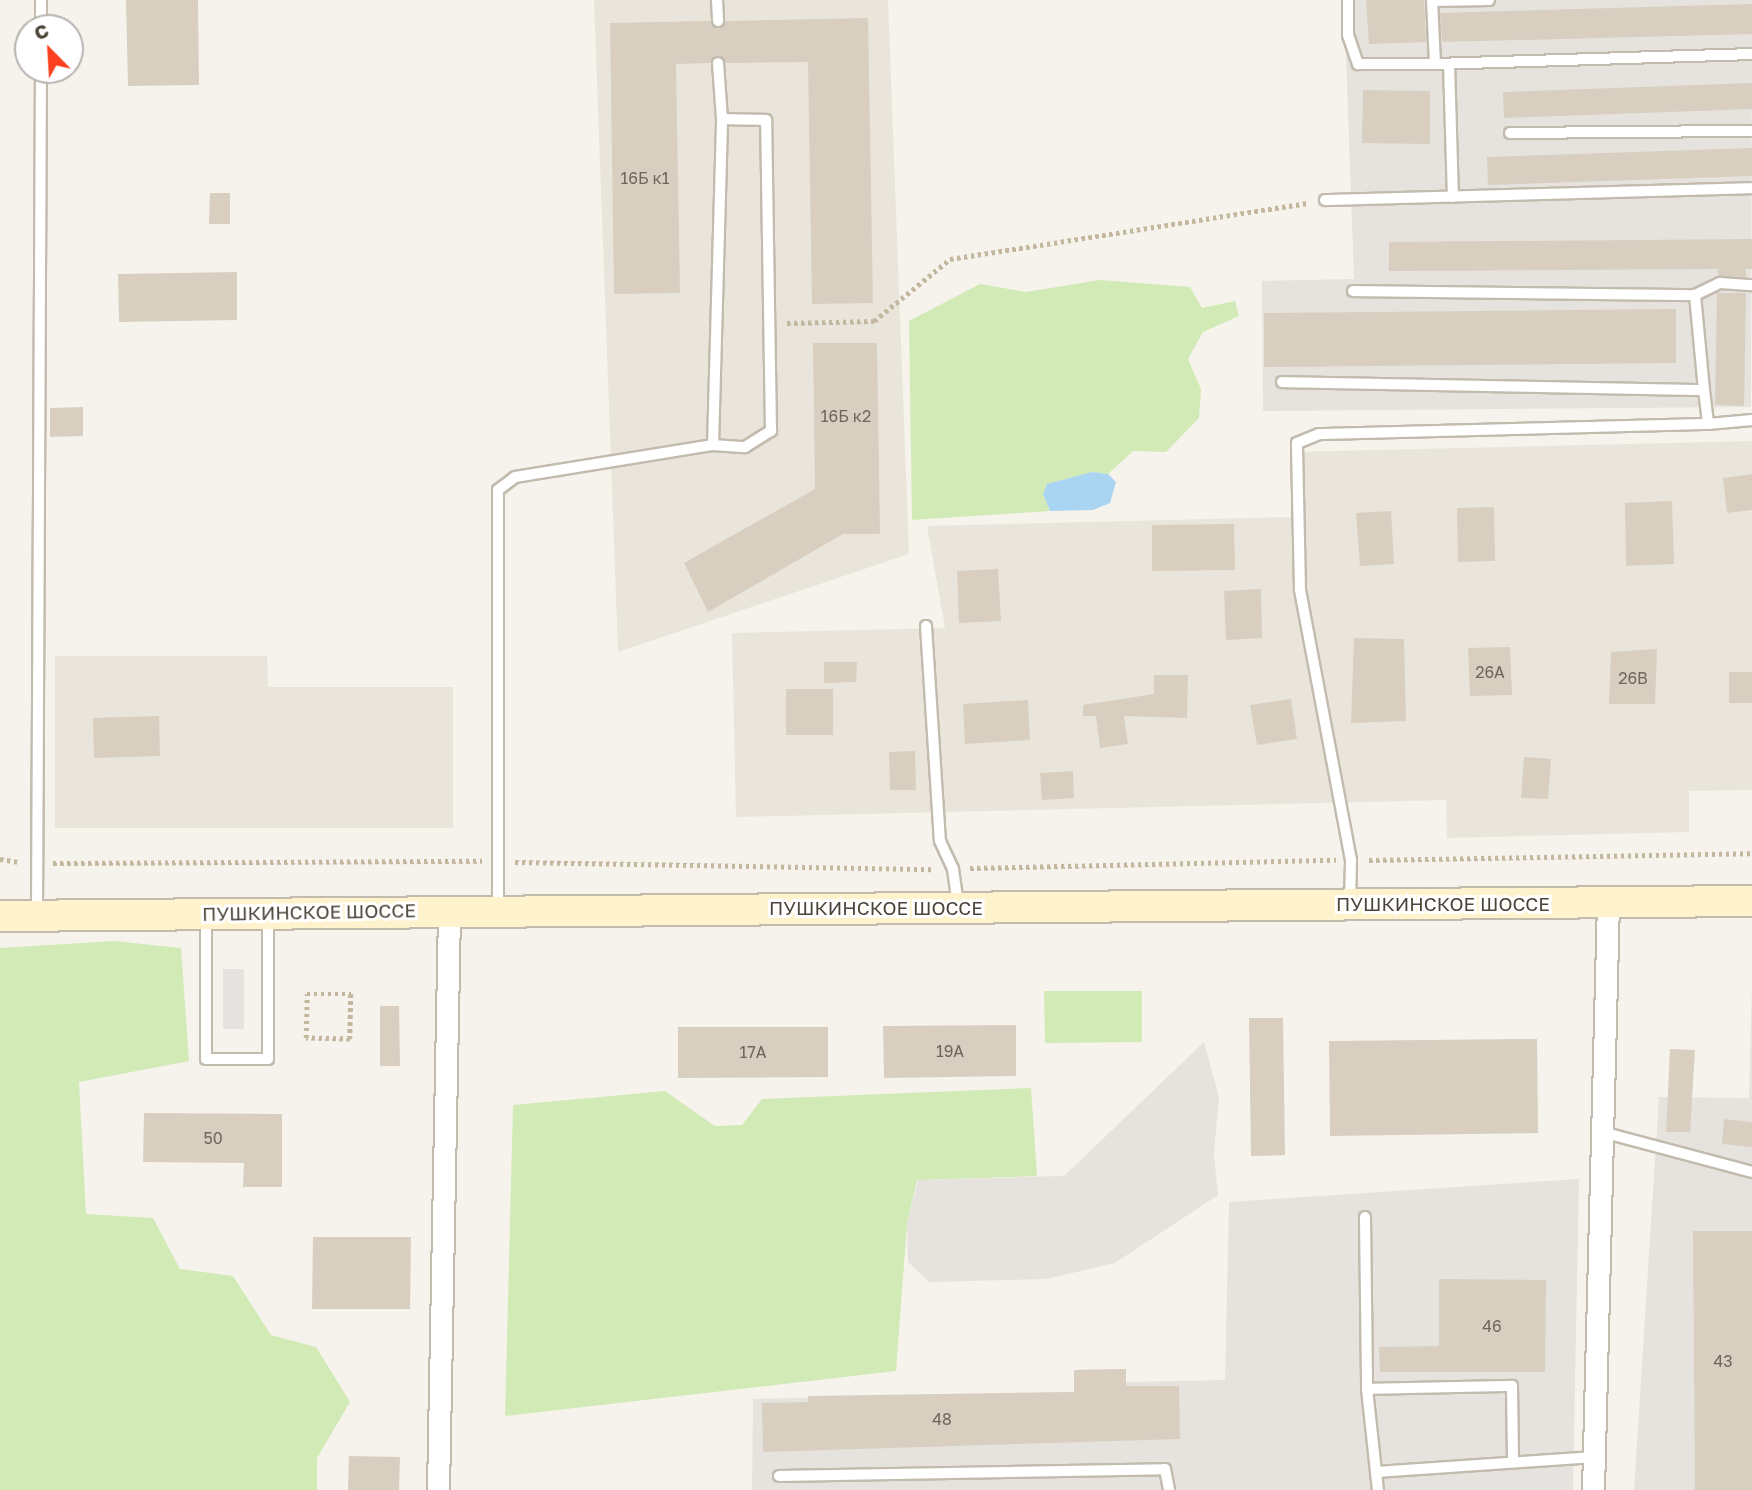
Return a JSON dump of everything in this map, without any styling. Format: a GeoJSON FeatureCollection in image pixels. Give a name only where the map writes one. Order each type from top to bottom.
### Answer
{"type":"FeatureCollection","features":[{"type":"Feature","properties":{"kind":"main road","name":"ПУШКИНСКОЕ ШОССЕ"},"geometry":{"type":"LineString","coordinates":[[0,916],[1752,901]]}},
{"type":"Feature","properties":{"kind":"street"},"geometry":{"type":"LineString","coordinates":[[1593,1490],[1599,1131],[1608,903]]}},
{"type":"Feature","properties":{"kind":"street"},"geometry":{"type":"LineString","coordinates":[[439,1490],[449,911]]}},
{"type":"Feature","properties":{"kind":"lane"},"geometry":{"type":"LineString","coordinates":[[717,0],[718,21]]}},
{"type":"Feature","properties":{"kind":"lane"},"geometry":{"type":"LineString","coordinates":[[1348,0],[1348,36],[1358,64],[1449,64],[1752,54]]}},
{"type":"Feature","properties":{"kind":"lane"},"geometry":{"type":"LineString","coordinates":[[1435,64],[1432,1],[1489,0]]}},
{"type":"Feature","properties":{"kind":"lane"},"geometry":{"type":"LineString","coordinates":[[713,445],[722,119],[718,63]]}},
{"type":"Feature","properties":{"kind":"lane"},"geometry":{"type":"LineString","coordinates":[[1449,64],[1453,197]]}},
{"type":"Feature","properties":{"kind":"lane"},"geometry":{"type":"LineString","coordinates":[[37,915],[41,84]]}},
{"type":"Feature","properties":{"kind":"lane"},"geometry":{"type":"LineString","coordinates":[[498,911],[498,490],[515,477],[713,445],[745,447],[765,440],[771,431],[772,323],[766,120],[722,119]]}},
{"type":"Feature","properties":{"kind":"lane"},"geometry":{"type":"LineString","coordinates":[[1510,133],[1752,131]]}},
{"type":"Feature","properties":{"kind":"lane"},"geometry":{"type":"LineString","coordinates":[[1325,200],[1752,188]]}},
{"type":"Feature","properties":{"kind":"lane"},"geometry":{"type":"LineString","coordinates":[[1353,291],[1695,295],[1720,282],[1752,285]]}},
{"type":"Feature","properties":{"kind":"lane"},"geometry":{"type":"LineString","coordinates":[[1695,295],[1708,424]]}},
{"type":"Feature","properties":{"kind":"lane"},"geometry":{"type":"LineString","coordinates":[[1282,382],[1704,390]]}},
{"type":"Feature","properties":{"kind":"lane"},"geometry":{"type":"LineString","coordinates":[[1350,905],[1351,860],[1300,589],[1297,443],[1319,433],[1708,424],[1752,420]]}},
{"type":"Feature","properties":{"kind":"lane"},"geometry":{"type":"LineString","coordinates":[[926,626],[940,841],[953,869],[959,907]]}},
{"type":"Feature","properties":{"kind":"lane"},"geometry":{"type":"LineString","coordinates":[[206,914],[206,1059],[268,1059],[268,912]]}},
{"type":"Feature","properties":{"kind":"lane"},"geometry":{"type":"LineString","coordinates":[[1599,1131],[1752,1172]]}},
{"type":"Feature","properties":{"kind":"lane"},"geometry":{"type":"LineString","coordinates":[[1365,1217],[1367,1389],[1378,1490]]}},
{"type":"Feature","properties":{"kind":"lane"},"geometry":{"type":"LineString","coordinates":[[1367,1389],[1512,1386],[1513,1462]]}},
{"type":"Feature","properties":{"kind":"lane"},"geometry":{"type":"LineString","coordinates":[[1376,1472],[1594,1457]]}},
{"type":"Feature","properties":{"kind":"lane"},"geometry":{"type":"LineString","coordinates":[[779,1476],[1165,1469],[1169,1490]]}},
{"type":"Feature","properties":{"kind":"path"},"geometry":{"type":"LineString","coordinates":[[772,323],[874,321],[950,259],[1325,200]]}},
{"type":"Feature","properties":{"kind":"path"},"geometry":{"type":"LineString","coordinates":[[0,859],[37,863],[498,861],[953,869],[1752,853]]}},
{"type":"Feature","properties":{"kind":"path"},"geometry":{"type":"LineString","coordinates":[[307,994],[351,995],[350,1039],[306,1038],[307,994]]}},
{"type":"Feature","properties":{"kind":"shaded area"},"geometry":{"type":"Polygon","coordinates":[[[594,0],[888,0],[909,554],[618,652],[594,0]]]}},
{"type":"Feature","properties":{"kind":"shaded area"},"geometry":{"type":"Polygon","coordinates":[[[1344,0],[1752,0],[1751,407],[1263,411],[1262,281],[1354,279],[1344,0]]]}},
{"type":"Feature","properties":{"kind":"shaded area"},"geometry":{"type":"Polygon","coordinates":[[[1752,441],[1752,790],[1689,791],[1689,832],[1447,838],[1446,800],[736,817],[732,633],[945,628],[927,526],[1291,517],[1290,452],[1752,441]]]}},
{"type":"Feature","properties":{"kind":"shaded area"},"geometry":{"type":"Polygon","coordinates":[[[55,656],[267,656],[268,687],[453,687],[453,828],[55,828],[55,656]]]}},
{"type":"Feature","properties":{"kind":"shaded area"},"geometry":{"type":"Polygon","coordinates":[[[223,969],[244,969],[244,1029],[223,1029],[223,969]]]}},
{"type":"Feature","properties":{"kind":"shaded area"},"geometry":{"type":"Polygon","coordinates":[[[1752,983],[1752,1490],[1634,1490],[1659,1097],[1749,1098],[1752,983]]]}},
{"type":"Feature","properties":{"kind":"shaded area"},"geometry":{"type":"Polygon","coordinates":[[[1204,1042],[1219,1097],[1214,1154],[1218,1195],[1115,1263],[1046,1279],[929,1282],[908,1262],[907,1224],[918,1180],[1064,1176],[1204,1042]]]}},
{"type":"Feature","properties":{"kind":"shaded area"},"geometry":{"type":"Polygon","coordinates":[[[1579,1179],[1573,1490],[752,1490],[753,1399],[1074,1392],[1074,1370],[1126,1369],[1126,1382],[1225,1380],[1229,1202],[1579,1179]]]}},
{"type":"Feature","properties":{"kind":"shaded area"},"geometry":{"type":"Polygon","coordinates":[[[1562,1473],[1562,1490],[1393,1490],[1392,1486],[1562,1473]]]}},
{"type":"Feature","properties":{"kind":"green space"},"geometry":{"type":"Polygon","coordinates":[[[1100,280],[1190,287],[1202,308],[1235,301],[1239,316],[1203,332],[1188,359],[1201,389],[1199,418],[1166,452],[1133,451],[1108,474],[1092,472],[1047,484],[1043,494],[1050,511],[912,520],[909,321],[980,284],[1026,292],[1100,280]]]}},
{"type":"Feature","properties":{"kind":"green space"},"geometry":{"type":"Polygon","coordinates":[[[114,941],[181,948],[189,1061],[79,1082],[86,1214],[153,1218],[180,1269],[233,1276],[271,1335],[316,1347],[350,1402],[317,1458],[317,1490],[0,1490],[0,948],[114,941]]]}},
{"type":"Feature","properties":{"kind":"green space"},"geometry":{"type":"Polygon","coordinates":[[[1044,991],[1142,991],[1142,1042],[1045,1043],[1044,991]]]}},
{"type":"Feature","properties":{"kind":"green space"},"geometry":{"type":"Polygon","coordinates":[[[1031,1088],[1037,1176],[917,1180],[907,1224],[896,1371],[505,1416],[513,1105],[665,1091],[715,1126],[742,1125],[762,1099],[1031,1088]]]}},
{"type":"Feature","properties":{"kind":"water"},"geometry":{"type":"Polygon","coordinates":[[[1092,472],[1108,474],[1116,482],[1110,503],[1093,510],[1050,511],[1043,494],[1047,484],[1092,472]]]}},
{"type":"Feature","properties":{"kind":"building"},"geometry":{"type":"Polygon","coordinates":[[[126,0],[198,0],[199,85],[128,86],[126,0]]]}},
{"type":"Feature","properties":{"kind":"building"},"geometry":{"type":"Polygon","coordinates":[[[1366,0],[1424,0],[1426,42],[1369,44],[1366,0]]]}},
{"type":"Feature","properties":{"kind":"building"},"geometry":{"type":"Polygon","coordinates":[[[1752,4],[1752,34],[1442,42],[1440,13],[1752,4]]]}},
{"type":"Feature","properties":{"kind":"building"},"geometry":{"type":"Polygon","coordinates":[[[868,18],[873,303],[812,304],[808,62],[726,63],[718,55],[710,63],[676,64],[680,293],[614,294],[610,23],[710,21],[718,29],[726,21],[868,18]]]}},
{"type":"Feature","properties":{"kind":"building"},"geometry":{"type":"Polygon","coordinates":[[[1752,83],[1752,109],[1504,118],[1503,92],[1752,83]]]}},
{"type":"Feature","properties":{"kind":"building"},"geometry":{"type":"Polygon","coordinates":[[[1363,90],[1430,91],[1430,144],[1362,143],[1363,90]]]}},
{"type":"Feature","properties":{"kind":"building"},"geometry":{"type":"Polygon","coordinates":[[[1752,148],[1752,176],[1488,185],[1487,157],[1752,148]]]}},
{"type":"Feature","properties":{"kind":"building"},"geometry":{"type":"Polygon","coordinates":[[[210,193],[230,193],[230,224],[209,224],[210,193]]]}},
{"type":"Feature","properties":{"kind":"building"},"geometry":{"type":"Polygon","coordinates":[[[1752,239],[1752,269],[1746,269],[1746,277],[1718,276],[1718,269],[1389,271],[1389,242],[1752,239]]]}},
{"type":"Feature","properties":{"kind":"building"},"geometry":{"type":"Polygon","coordinates":[[[237,272],[237,320],[119,322],[118,274],[237,272]]]}},
{"type":"Feature","properties":{"kind":"building"},"geometry":{"type":"Polygon","coordinates":[[[1717,293],[1746,293],[1744,406],[1715,405],[1717,293]]]}},
{"type":"Feature","properties":{"kind":"building"},"geometry":{"type":"Polygon","coordinates":[[[1676,309],[1676,363],[1264,367],[1264,313],[1676,309]]]}},
{"type":"Feature","properties":{"kind":"building"},"geometry":{"type":"Polygon","coordinates":[[[813,343],[877,343],[880,534],[843,534],[708,612],[684,563],[815,489],[813,343]]]}},
{"type":"Feature","properties":{"kind":"building"},"geometry":{"type":"Polygon","coordinates":[[[83,407],[83,436],[50,437],[50,408],[83,407]]]}},
{"type":"Feature","properties":{"kind":"building"},"geometry":{"type":"Polygon","coordinates":[[[1752,474],[1752,510],[1727,513],[1723,478],[1752,474]]]}},
{"type":"Feature","properties":{"kind":"building"},"geometry":{"type":"Polygon","coordinates":[[[1672,501],[1674,564],[1626,566],[1625,503],[1672,501]]]}},
{"type":"Feature","properties":{"kind":"building"},"geometry":{"type":"Polygon","coordinates":[[[1494,507],[1495,561],[1458,562],[1457,508],[1494,507]]]}},
{"type":"Feature","properties":{"kind":"building"},"geometry":{"type":"Polygon","coordinates":[[[1391,511],[1394,564],[1360,566],[1356,513],[1391,511]]]}},
{"type":"Feature","properties":{"kind":"building"},"geometry":{"type":"Polygon","coordinates":[[[1234,524],[1235,570],[1152,571],[1152,525],[1234,524]]]}},
{"type":"Feature","properties":{"kind":"building"},"geometry":{"type":"Polygon","coordinates":[[[998,569],[1001,621],[959,623],[957,571],[998,569]]]}},
{"type":"Feature","properties":{"kind":"building"},"geometry":{"type":"Polygon","coordinates":[[[1261,589],[1262,638],[1226,640],[1224,591],[1261,589]]]}},
{"type":"Feature","properties":{"kind":"building"},"geometry":{"type":"Polygon","coordinates":[[[1354,638],[1404,639],[1406,721],[1351,723],[1354,638]]]}},
{"type":"Feature","properties":{"kind":"building"},"geometry":{"type":"Polygon","coordinates":[[[1510,647],[1512,695],[1470,696],[1468,648],[1510,647]]]}},
{"type":"Feature","properties":{"kind":"building"},"geometry":{"type":"Polygon","coordinates":[[[1657,649],[1655,704],[1609,704],[1611,652],[1657,649]]]}},
{"type":"Feature","properties":{"kind":"building"},"geometry":{"type":"Polygon","coordinates":[[[824,662],[857,662],[856,682],[824,683],[824,662]]]}},
{"type":"Feature","properties":{"kind":"building"},"geometry":{"type":"Polygon","coordinates":[[[1729,672],[1752,672],[1752,703],[1729,703],[1729,672]]]}},
{"type":"Feature","properties":{"kind":"building"},"geometry":{"type":"Polygon","coordinates":[[[1154,675],[1188,675],[1187,718],[1124,716],[1128,744],[1100,748],[1096,716],[1083,716],[1083,705],[1154,694],[1154,675]]]}},
{"type":"Feature","properties":{"kind":"building"},"geometry":{"type":"Polygon","coordinates":[[[786,689],[833,689],[833,735],[786,735],[786,689]]]}},
{"type":"Feature","properties":{"kind":"building"},"geometry":{"type":"Polygon","coordinates":[[[1291,699],[1297,739],[1257,745],[1250,705],[1291,699]]]}},
{"type":"Feature","properties":{"kind":"building"},"geometry":{"type":"Polygon","coordinates":[[[1028,700],[1030,740],[965,744],[963,704],[1028,700]]]}},
{"type":"Feature","properties":{"kind":"building"},"geometry":{"type":"Polygon","coordinates":[[[159,716],[160,756],[94,758],[93,718],[159,716]]]}},
{"type":"Feature","properties":{"kind":"building"},"geometry":{"type":"Polygon","coordinates":[[[915,751],[916,790],[890,790],[889,752],[915,751]]]}},
{"type":"Feature","properties":{"kind":"building"},"geometry":{"type":"Polygon","coordinates":[[[1524,757],[1551,759],[1548,799],[1521,798],[1524,757]]]}},
{"type":"Feature","properties":{"kind":"building"},"geometry":{"type":"Polygon","coordinates":[[[1073,771],[1074,798],[1042,800],[1040,773],[1073,771]]]}},
{"type":"Feature","properties":{"kind":"building"},"geometry":{"type":"Polygon","coordinates":[[[380,1006],[399,1006],[400,1066],[380,1066],[380,1006]]]}},
{"type":"Feature","properties":{"kind":"building"},"geometry":{"type":"Polygon","coordinates":[[[1249,1018],[1283,1018],[1285,1155],[1251,1156],[1249,1018]]]}},
{"type":"Feature","properties":{"kind":"building"},"geometry":{"type":"Polygon","coordinates":[[[1016,1025],[1016,1076],[884,1078],[883,1026],[1016,1025]]]}},
{"type":"Feature","properties":{"kind":"building"},"geometry":{"type":"Polygon","coordinates":[[[678,1027],[828,1027],[828,1077],[678,1078],[678,1027]]]}},
{"type":"Feature","properties":{"kind":"building"},"geometry":{"type":"Polygon","coordinates":[[[1537,1039],[1538,1133],[1330,1136],[1329,1041],[1537,1039]]]}},
{"type":"Feature","properties":{"kind":"building"},"geometry":{"type":"Polygon","coordinates":[[[1670,1049],[1695,1050],[1690,1132],[1666,1132],[1670,1049]]]}},
{"type":"Feature","properties":{"kind":"building"},"geometry":{"type":"Polygon","coordinates":[[[144,1113],[282,1114],[282,1187],[243,1187],[244,1163],[143,1162],[144,1113]]]}},
{"type":"Feature","properties":{"kind":"building"},"geometry":{"type":"Polygon","coordinates":[[[1724,1119],[1752,1122],[1752,1147],[1722,1144],[1724,1119]]]}},
{"type":"Feature","properties":{"kind":"building"},"geometry":{"type":"Polygon","coordinates":[[[1693,1231],[1752,1231],[1752,1490],[1695,1490],[1693,1231]]]}},
{"type":"Feature","properties":{"kind":"building"},"geometry":{"type":"Polygon","coordinates":[[[313,1237],[411,1237],[410,1309],[312,1309],[313,1237]]]}},
{"type":"Feature","properties":{"kind":"building"},"geometry":{"type":"Polygon","coordinates":[[[1439,1279],[1546,1280],[1545,1372],[1380,1372],[1379,1347],[1439,1346],[1439,1279]]]}},
{"type":"Feature","properties":{"kind":"building"},"geometry":{"type":"Polygon","coordinates":[[[1126,1369],[1126,1386],[1179,1386],[1180,1439],[763,1452],[762,1403],[808,1402],[808,1396],[1074,1392],[1074,1370],[1126,1369]]]}},
{"type":"Feature","properties":{"kind":"building"},"geometry":{"type":"Polygon","coordinates":[[[349,1456],[400,1457],[399,1490],[348,1490],[349,1456]]]}}]}
